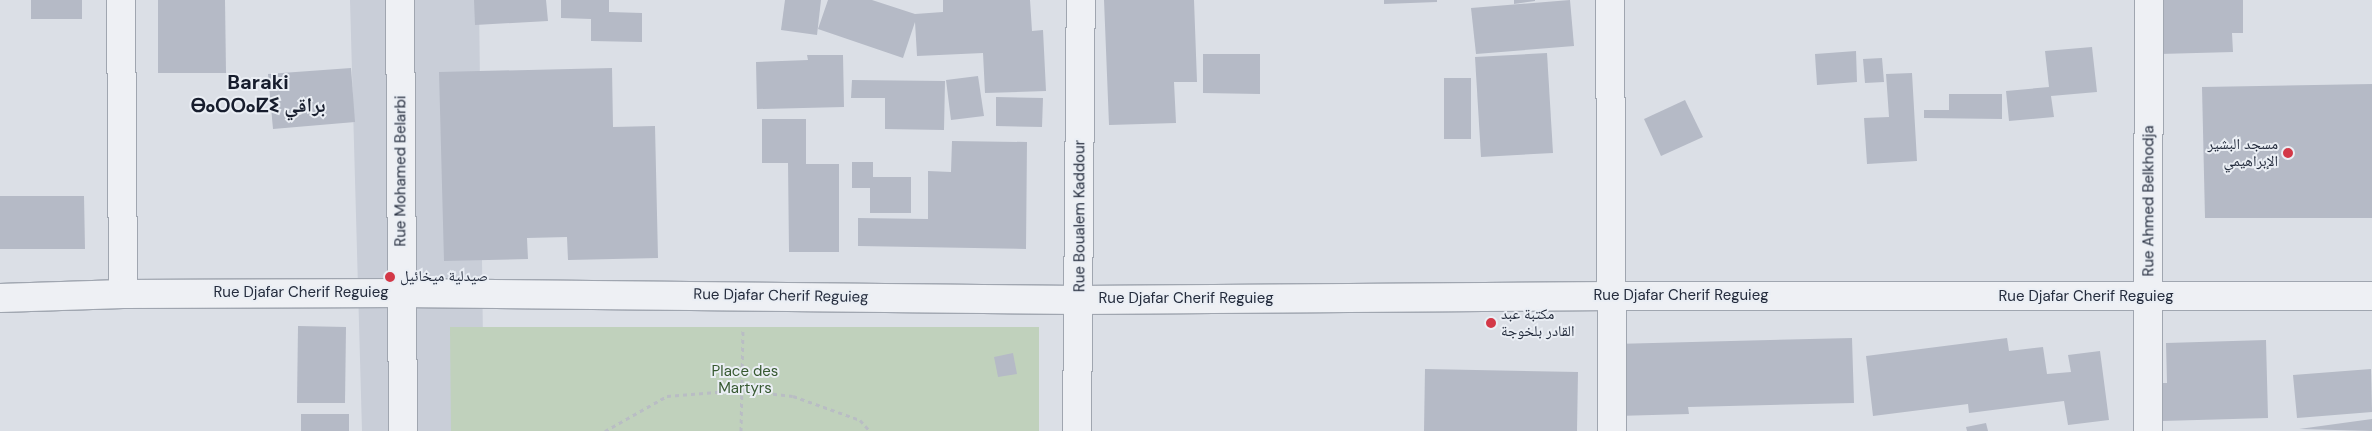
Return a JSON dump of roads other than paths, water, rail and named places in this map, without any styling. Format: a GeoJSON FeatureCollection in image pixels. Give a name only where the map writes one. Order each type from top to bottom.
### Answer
{"type":"FeatureCollection","features":[{"type":"Feature","properties":{"kind":"street"},"geometry":{"type":"LineString","coordinates":[[121,0],[123,294]]}},
{"type":"Feature","properties":{"kind":"street","name":"Rue Mohamed Belarbi"},"geometry":{"type":"LineString","coordinates":[[400,0],[403,431]]}},
{"type":"Feature","properties":{"kind":"street","name":"Rue Boualem Kaddour"},"geometry":{"type":"LineString","coordinates":[[1077,431],[1081,0]]}},
{"type":"Feature","properties":{"kind":"street"},"geometry":{"type":"LineString","coordinates":[[1610,0],[1612,431]]}},
{"type":"Feature","properties":{"kind":"street","name":"Rue Ahmed Belkhodja"},"geometry":{"type":"LineString","coordinates":[[2148,431],[2150,0]]}},
{"type":"Feature","properties":{"kind":"street","name":"Rue Djafar Cherif Reguieg"},"geometry":{"type":"LineString","coordinates":[[0,298],[123,294],[402,293],[1079,300],[1610,296],[2372,296]]}},
{"type":"Feature","properties":{"kind":"place","name":"مسجد البشير الإبراهيمي"},"geometry":{"type":"Point","coordinates":[2288,153]}},
{"type":"Feature","properties":{"kind":"place","name":"صيدلية ميخائيل"},"geometry":{"type":"Point","coordinates":[390,277]}},
{"type":"Feature","properties":{"kind":"place","name":"مكتبة عبد القادر بلخوجة"},"geometry":{"type":"Point","coordinates":[1491,323]}},
{"type":"Feature","properties":{"kind":"district","name":"Baraki ⴱⴰⵔⵔⴰⵇⵉ براقي"},"geometry":{"type":"Point","coordinates":[258,94]}},
{"type":"Feature","properties":{"kind":"park label","name":"Place des Martyrs"},"geometry":{"type":"Point","coordinates":[745,380]}}]}
